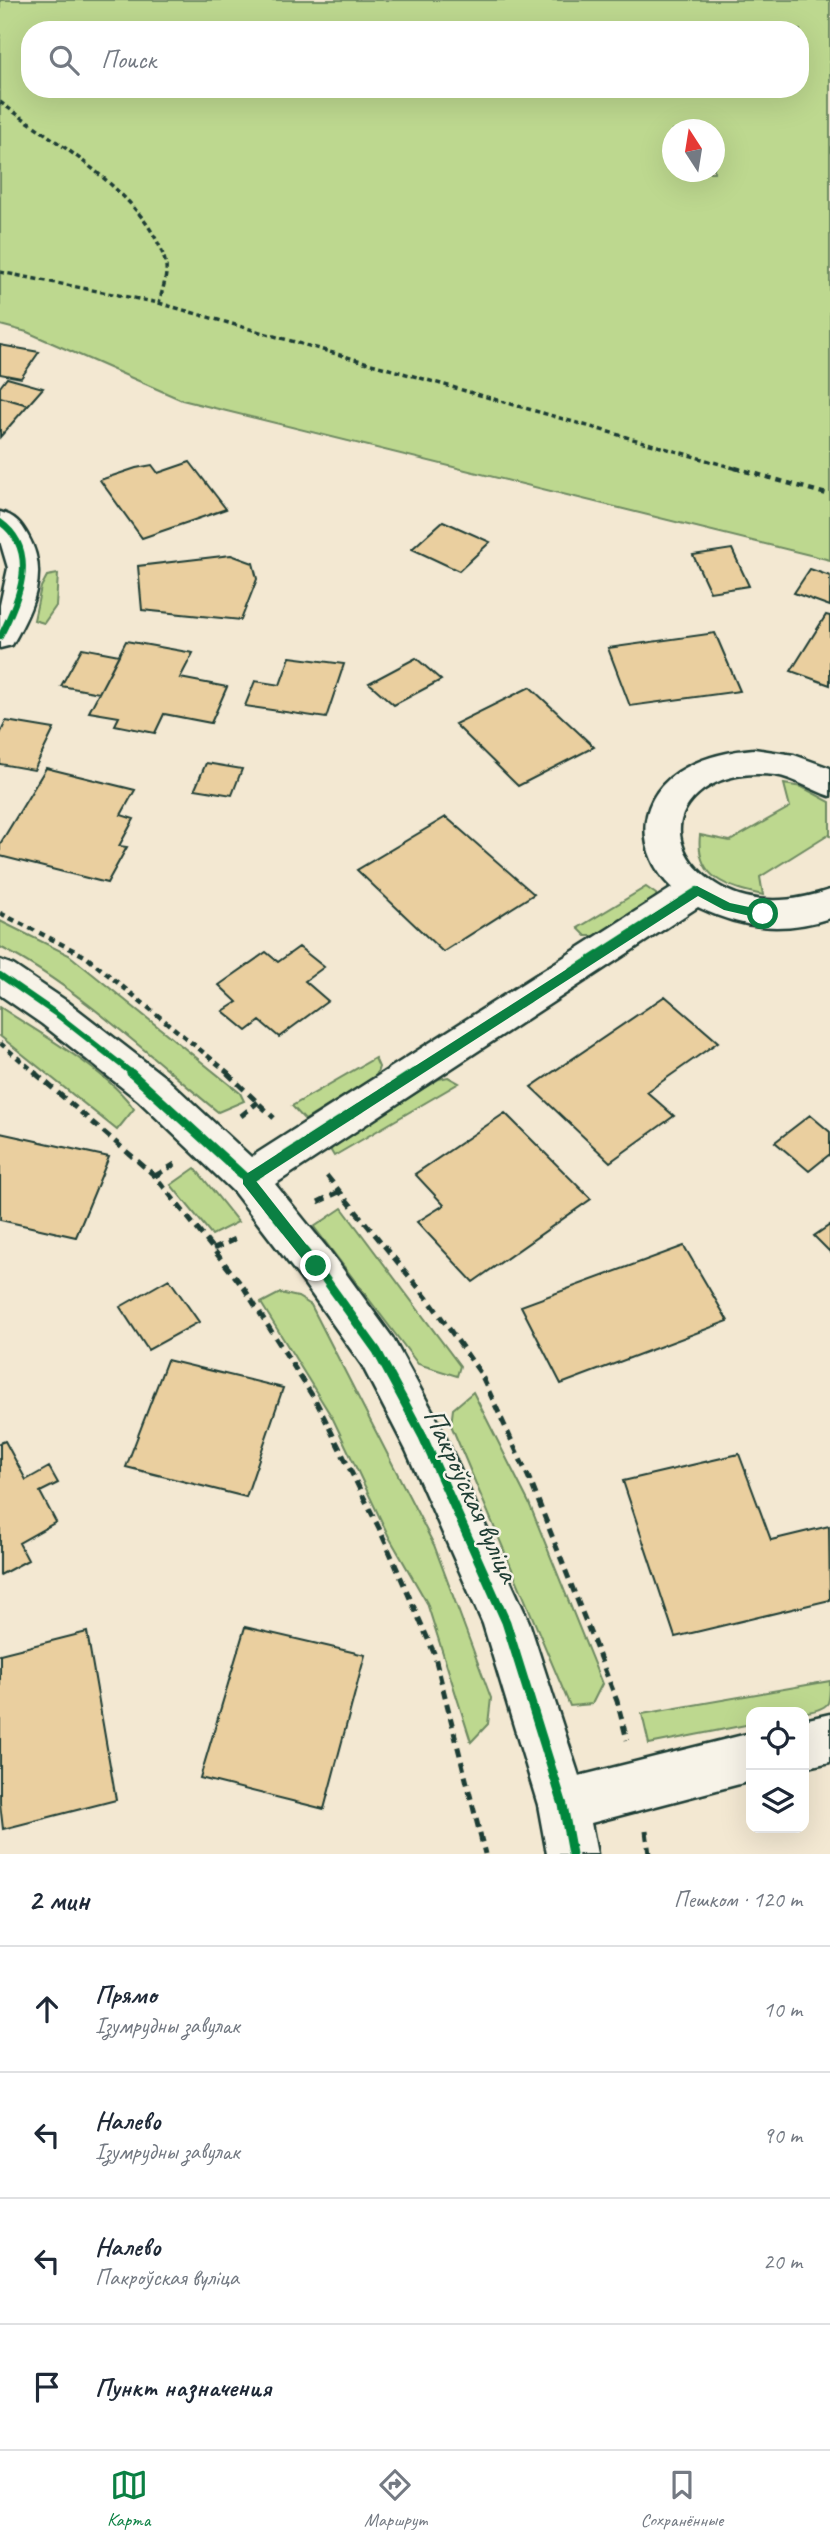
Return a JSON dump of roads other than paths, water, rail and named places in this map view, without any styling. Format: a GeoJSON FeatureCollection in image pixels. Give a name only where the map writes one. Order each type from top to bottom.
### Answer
{"type":"FeatureCollection","features":[{"type":"Feature","properties":{"kind":"street"},"geometry":{"type":"LineString","coordinates":[[0,522],[10,532],[26,568],[19,600],[0,637]]}},
{"type":"Feature","properties":{"kind":"street"},"geometry":{"type":"LineString","coordinates":[[830,783],[816,774],[785,764],[751,761],[719,766],[692,778],[673,796],[662,819],[663,844],[675,869],[697,890],[728,906],[763,914],[798,914],[830,904]]}},
{"type":"Feature","properties":{"kind":"street"},"geometry":{"type":"LineString","coordinates":[[248,1180],[697,890]]}},
{"type":"Feature","properties":{"kind":"street","name":"Пакроўская вуліца"},"geometry":{"type":"LineString","coordinates":[[0,975],[55,1013],[152,1089],[248,1180],[316,1266],[377,1351],[423,1437],[506,1622],[563,1805],[572,1854]]}},
{"type":"Feature","properties":{"kind":"street"},"geometry":{"type":"LineString","coordinates":[[809,1743],[830,1738]]}},
{"type":"Feature","properties":{"kind":"street"},"geometry":{"type":"LineString","coordinates":[[563,1805],[746,1758]]}}]}
